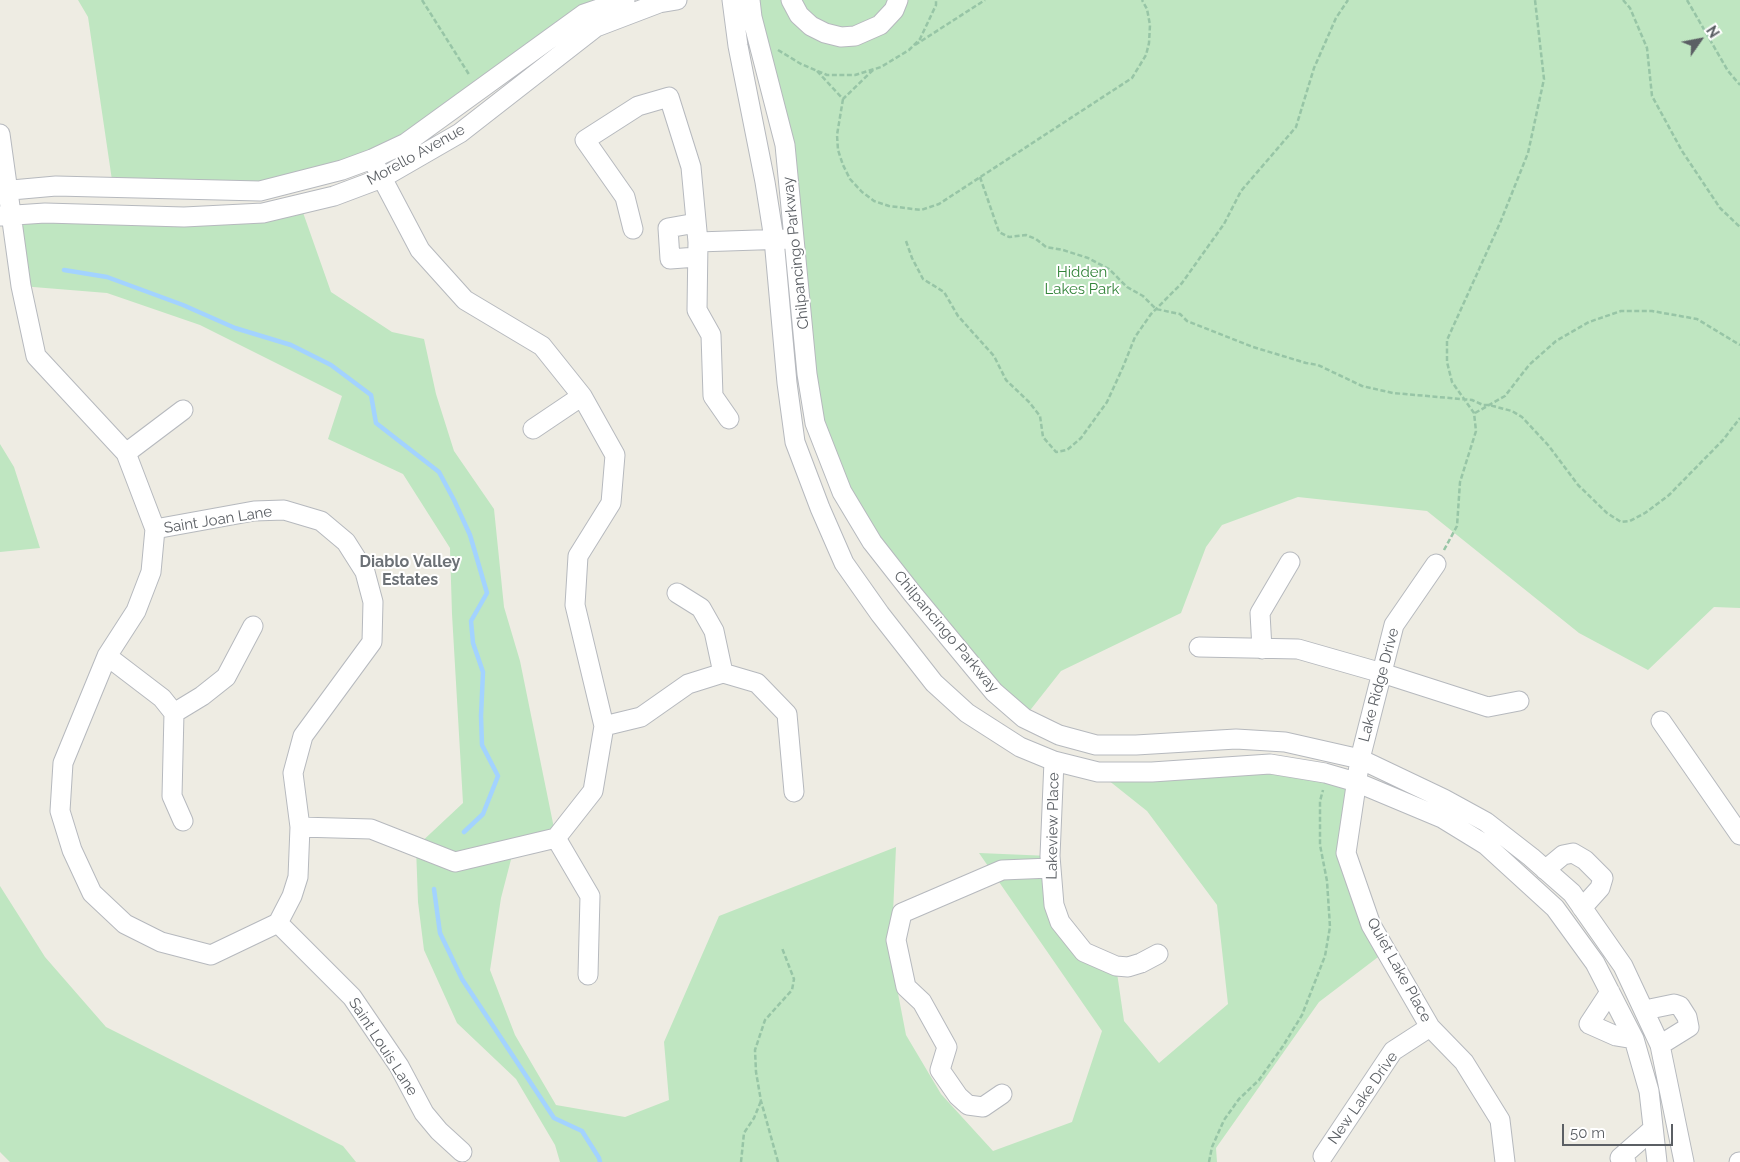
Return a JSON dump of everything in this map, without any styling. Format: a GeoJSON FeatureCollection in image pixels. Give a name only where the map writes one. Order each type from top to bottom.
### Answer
{"type":"FeatureCollection","features":[{"type":"Feature","properties":{"kind":"street","name":"Morello Avenue"},"geometry":{"type":"LineString","coordinates":[[4,190],[56,186],[260,191],[342,170],[372,159],[406,143],[584,14],[625,0]]}},
{"type":"Feature","properties":{"kind":"street","name":"Morello Avenue"},"geometry":{"type":"LineString","coordinates":[[6,215],[45,213],[184,217],[263,213],[334,196],[382,178],[460,133],[596,27],[659,3],[678,0]]}},
{"type":"Feature","properties":{"kind":"street","name":"Chilpancingo Parkway"},"geometry":{"type":"LineString","coordinates":[[732,0],[738,46],[765,182],[774,239],[787,383],[795,442],[820,508],[844,562],[880,614],[934,683],[968,713],[1020,748],[1054,761],[1098,772],[1152,772],[1270,764],[1325,773],[1356,782],[1442,818],[1486,844],[1555,908],[1595,963],[1634,1039],[1649,1092],[1657,1162]]}},
{"type":"Feature","properties":{"kind":"street","name":"Chilpancingo Parkway"},"geometry":{"type":"LineString","coordinates":[[750,0],[752,17],[785,145],[808,374],[815,423],[842,492],[878,550],[912,593],[994,692],[1024,718],[1059,735],[1096,745],[1136,746],[1236,739],[1285,742],[1360,759],[1444,799],[1486,822],[1572,893],[1623,966],[1660,1045],[1684,1162]]}},
{"type":"Feature","properties":{"kind":"street"},"geometry":{"type":"LineString","coordinates":[[790,1],[799,15],[811,26],[825,33],[841,37],[855,36],[880,25],[894,10],[898,0]]}},
{"type":"Feature","properties":{"kind":"street"},"geometry":{"type":"LineString","coordinates":[[633,229],[625,197],[585,140],[638,106],[669,97],[690,167],[696,223],[697,310],[711,335],[714,396],[729,419]]}},
{"type":"Feature","properties":{"kind":"street"},"geometry":{"type":"LineString","coordinates":[[0,134],[6,215],[36,356],[126,453],[155,529],[151,572],[136,611],[107,656],[63,762],[60,811],[72,850],[92,893],[125,924],[161,942],[211,955],[278,923]]}},
{"type":"Feature","properties":{"kind":"street"},"geometry":{"type":"LineString","coordinates":[[300,827],[371,829],[455,862],[556,838],[593,791],[604,726],[575,605],[578,556],[611,503],[615,455],[582,396],[542,346],[465,300],[420,250],[372,159]]}},
{"type":"Feature","properties":{"kind":"street"},"geometry":{"type":"LineString","coordinates":[[696,223],[668,228],[670,259],[697,249],[774,239],[795,239]]}},
{"type":"Feature","properties":{"kind":"street"},"geometry":{"type":"LineString","coordinates":[[533,429],[582,396]]}},
{"type":"Feature","properties":{"kind":"street"},"geometry":{"type":"LineString","coordinates":[[126,453],[183,410]]}},
{"type":"Feature","properties":{"kind":"street","name":"Saint Joan Lane"},"geometry":{"type":"LineString","coordinates":[[155,529],[254,511],[284,510],[321,521],[346,542],[365,572],[373,602],[372,642],[303,736],[293,773],[300,827],[298,878],[292,896],[278,923]]}},
{"type":"Feature","properties":{"kind":"street"},"geometry":{"type":"LineString","coordinates":[[1262,649],[1260,613],[1290,562]]}},
{"type":"Feature","properties":{"kind":"street","name":"Lake Ridge Drive"},"geometry":{"type":"LineString","coordinates":[[1360,759],[1394,625],[1436,564]]}},
{"type":"Feature","properties":{"kind":"street"},"geometry":{"type":"LineString","coordinates":[[678,594],[701,608],[714,631],[723,673]]}},
{"type":"Feature","properties":{"kind":"street"},"geometry":{"type":"LineString","coordinates":[[174,713],[202,696],[226,676],[253,626]]}},
{"type":"Feature","properties":{"kind":"street"},"geometry":{"type":"LineString","coordinates":[[1199,647],[1298,649],[1382,673],[1488,707],[1519,701]]}},
{"type":"Feature","properties":{"kind":"street"},"geometry":{"type":"LineString","coordinates":[[107,656],[162,698],[174,713],[172,796],[183,821]]}},
{"type":"Feature","properties":{"kind":"street"},"geometry":{"type":"LineString","coordinates":[[604,726],[641,717],[688,684],[723,673],[757,683],[786,714],[794,792]]}},
{"type":"Feature","properties":{"kind":"street"},"geometry":{"type":"LineString","coordinates":[[1661,721],[1740,835]]}},
{"type":"Feature","properties":{"kind":"street","name":"Quiet Lake Place"},"geometry":{"type":"LineString","coordinates":[[1360,759],[1346,853],[1371,925],[1430,1027],[1464,1062],[1500,1120],[1505,1162]]}},
{"type":"Feature","properties":{"kind":"street","name":"Lakeview Place"},"geometry":{"type":"LineString","coordinates":[[1054,761],[1050,856],[1054,905],[1060,922],[1084,952],[1116,966],[1128,967],[1158,954]]}},
{"type":"Feature","properties":{"kind":"street"},"geometry":{"type":"LineString","coordinates":[[556,838],[590,896],[588,975]]}},
{"type":"Feature","properties":{"kind":"street"},"geometry":{"type":"LineString","coordinates":[[1545,870],[1563,855],[1573,853],[1585,860],[1603,878],[1600,888],[1582,908]]}},
{"type":"Feature","properties":{"kind":"street"},"geometry":{"type":"LineString","coordinates":[[1002,1094],[983,1107],[968,1105],[958,1096],[940,1070],[947,1047],[922,1002],[906,987],[896,940],[902,912],[1002,870],[1051,868]]}},
{"type":"Feature","properties":{"kind":"street","name":"Saint Louis Lane"},"geometry":{"type":"LineString","coordinates":[[278,923],[352,997],[399,1066],[424,1113],[439,1131],[462,1152]]}},
{"type":"Feature","properties":{"kind":"street"},"geometry":{"type":"LineString","coordinates":[[1610,992],[1588,1024],[1616,1036],[1634,1039]]}},
{"type":"Feature","properties":{"kind":"street"},"geometry":{"type":"LineString","coordinates":[[1645,1010],[1674,1004],[1680,1006],[1688,1017],[1689,1027],[1660,1045]]}},
{"type":"Feature","properties":{"kind":"street","name":"New Lake Drive"},"geometry":{"type":"LineString","coordinates":[[1323,1156],[1393,1051],[1430,1027]]}},
{"type":"Feature","properties":{"kind":"street"},"geometry":{"type":"LineString","coordinates":[[1626,1162],[1620,1158],[1653,1129]]}},
{"type":"Feature","properties":{"kind":"path"},"geometry":{"type":"LineString","coordinates":[[422,0],[456,55],[480,89]]}},
{"type":"Feature","properties":{"kind":"path"},"geometry":{"type":"LineString","coordinates":[[908,50],[985,0]]}},
{"type":"Feature","properties":{"kind":"path"},"geometry":{"type":"LineString","coordinates":[[874,69],[843,99],[837,135],[838,150],[843,165],[850,179],[874,201],[889,206],[922,210],[939,204],[1132,78],[1143,60],[1149,44],[1150,25],[1147,9],[1142,0]]}},
{"type":"Feature","properties":{"kind":"path"},"geometry":{"type":"LineString","coordinates":[[906,241],[923,279],[944,292],[958,316],[994,356],[1006,380],[1029,402],[1040,416],[1043,437],[1056,452],[1067,450],[1081,438],[1107,402],[1124,367],[1135,337],[1156,309],[1182,283],[1224,224],[1241,191],[1296,127],[1314,68],[1336,18],[1348,0]]}},
{"type":"Feature","properties":{"kind":"path"},"geometry":{"type":"LineString","coordinates":[[1436,564],[1457,526],[1460,482],[1476,431],[1474,413],[1452,382],[1447,362],[1447,340],[1500,223],[1528,153],[1544,79],[1536,0]]}},
{"type":"Feature","properties":{"kind":"path"},"geometry":{"type":"LineString","coordinates":[[1624,0],[1630,8],[1648,48],[1652,96],[1682,151],[1720,208],[1740,227]]}},
{"type":"Feature","properties":{"kind":"path"},"geometry":{"type":"LineString","coordinates":[[1687,0],[1728,71],[1740,85]]}},
{"type":"Feature","properties":{"kind":"path"},"geometry":{"type":"LineString","coordinates":[[816,70],[843,99]]}},
{"type":"Feature","properties":{"kind":"path"},"geometry":{"type":"LineString","coordinates":[[980,178],[1000,232],[1009,237],[1026,235],[1036,239],[1046,247],[1064,250],[1088,258],[1109,269],[1126,287],[1143,296],[1156,309],[1180,314],[1187,321],[1253,347],[1318,365],[1362,386],[1393,393],[1464,399],[1512,412],[1522,417],[1548,445],[1578,486],[1607,513],[1621,522],[1630,521],[1645,513],[1669,495],[1723,440],[1740,418]]}},
{"type":"Feature","properties":{"kind":"path"},"geometry":{"type":"LineString","coordinates":[[1474,413],[1505,396],[1529,365],[1556,341],[1589,322],[1621,311],[1652,311],[1697,319],[1740,345]]}},
{"type":"Feature","properties":{"kind":"path"},"geometry":{"type":"LineString","coordinates":[[1209,1162],[1210,1154],[1224,1120],[1239,1099],[1259,1080],[1302,1015],[1325,956],[1330,935],[1328,881],[1322,858],[1319,826],[1320,800],[1325,773]]}},
{"type":"Feature","properties":{"kind":"path"},"geometry":{"type":"LineString","coordinates":[[778,1162],[761,1101],[756,1072],[756,1050],[765,1020],[792,990],[794,979],[782,948]]}},
{"type":"Feature","properties":{"kind":"path"},"geometry":{"type":"LineString","coordinates":[[741,1162],[744,1133],[754,1118],[761,1101]]}},
{"type":"Feature","properties":{"kind":"green space"},"geometry":{"type":"Polygon","coordinates":[[[78,0],[625,0],[406,143],[260,191],[113,187],[88,17],[78,0]]]}},
{"type":"Feature","properties":{"kind":"green space","name":"Hidden Lakes Park"},"geometry":{"type":"Polygon","coordinates":[[[750,0],[1740,0],[1740,608],[1714,607],[1648,670],[1579,633],[1427,511],[1298,497],[1222,525],[1206,547],[1181,613],[1061,671],[1024,718],[872,542],[815,423],[796,248],[750,0]]]}},
{"type":"Feature","properties":{"kind":"green space"},"geometry":{"type":"Polygon","coordinates":[[[300,204],[331,292],[392,332],[424,339],[436,394],[454,451],[494,509],[504,607],[520,661],[556,838],[514,848],[501,898],[490,970],[515,1035],[556,1105],[625,1117],[669,1100],[664,1042],[719,916],[896,847],[891,957],[906,1035],[941,1094],[993,1151],[1072,1122],[1102,1031],[979,853],[1050,856],[1060,922],[1116,966],[1124,1021],[1159,1063],[1228,1004],[1217,905],[1147,811],[1098,772],[1270,764],[1356,782],[1346,853],[1386,951],[1319,1002],[1216,1148],[1217,1162],[560,1162],[555,1145],[516,1079],[457,1023],[424,950],[418,902],[416,847],[463,803],[450,548],[403,474],[328,439],[342,396],[200,325],[107,293],[21,286],[11,215],[300,204]]]}},
{"type":"Feature","properties":{"kind":"green space"},"geometry":{"type":"Polygon","coordinates":[[[0,444],[14,467],[40,548],[0,552],[0,444]]]}},
{"type":"Feature","properties":{"kind":"green space"},"geometry":{"type":"Polygon","coordinates":[[[0,886],[45,957],[106,1027],[343,1146],[356,1162],[10,1162],[0,1152],[0,886]]]}},
{"type":"Feature","properties":{"kind":"waterway"},"geometry":{"type":"LineString","coordinates":[[64,270],[107,277],[183,305],[235,328],[291,345],[331,365],[371,395],[376,423],[439,472],[470,535],[487,593],[471,621],[473,643],[483,672],[482,745],[498,776],[483,814],[464,832]]}},
{"type":"Feature","properties":{"kind":"waterway"},"geometry":{"type":"LineString","coordinates":[[434,889],[440,933],[462,979],[554,1118],[582,1131],[600,1162]]}},
{"type":"Feature","properties":{"kind":"district","name":"Diablo Valley Estates"},"geometry":{"type":"Point","coordinates":[410,571]}}]}
